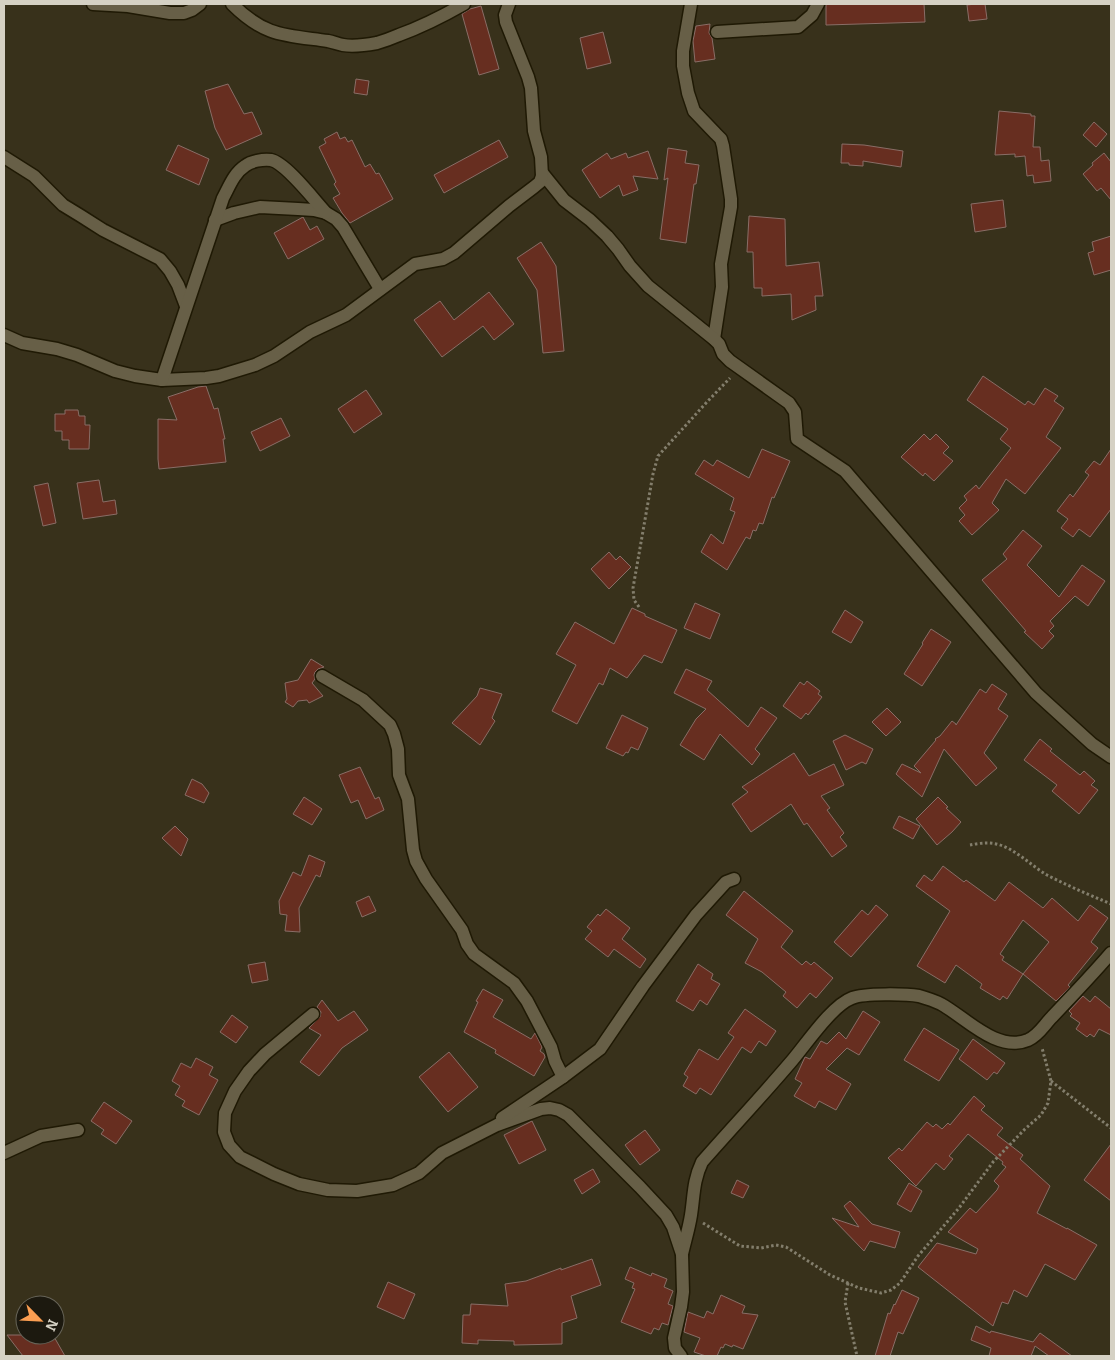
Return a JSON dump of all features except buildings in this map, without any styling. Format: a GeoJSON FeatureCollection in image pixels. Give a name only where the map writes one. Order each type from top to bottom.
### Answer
{"type":"FeatureCollection","features":[{"type":"Feature","properties":{"kind":"street"},"geometry":{"type":"LineString","coordinates":[[93,4],[184,13],[200,4]]}},
{"type":"Feature","properties":{"kind":"street"},"geometry":{"type":"LineString","coordinates":[[232,4],[243,15],[267,30],[285,36],[330,42],[344,46],[379,42],[409,31],[464,4]]}},
{"type":"Feature","properties":{"kind":"street"},"geometry":{"type":"LineString","coordinates":[[4,335],[22,343],[49,346],[115,371],[135,376],[162,380],[219,376],[255,365],[274,356],[310,332],[346,314],[415,264],[443,259],[454,254],[534,187],[541,180],[543,174],[541,157],[534,131],[531,88],[506,22],[509,4]]}},
{"type":"Feature","properties":{"kind":"street"},"geometry":{"type":"LineString","coordinates":[[691,4],[683,51],[683,66],[688,93],[694,111],[721,139],[731,199],[721,264],[722,287],[714,339]]}},
{"type":"Feature","properties":{"kind":"street"},"geometry":{"type":"LineString","coordinates":[[717,32],[798,27],[812,16],[818,4]]}},
{"type":"Feature","properties":{"kind":"street"},"geometry":{"type":"LineString","coordinates":[[4,157],[34,176],[63,205],[103,230],[160,260],[170,271],[178,285],[186,306]]}},
{"type":"Feature","properties":{"kind":"street"},"geometry":{"type":"LineString","coordinates":[[162,380],[223,198],[234,178],[244,166],[255,161],[271,160],[285,168],[326,213],[336,219],[380,289]]}},
{"type":"Feature","properties":{"kind":"street"},"geometry":{"type":"LineString","coordinates":[[543,174],[564,200],[607,236],[648,286],[714,339],[719,344],[723,354],[739,369],[790,403],[795,412],[797,439],[844,471],[1036,693],[1092,744],[1111,757]]}},
{"type":"Feature","properties":{"kind":"street"},"geometry":{"type":"LineString","coordinates":[[216,220],[234,213],[260,207],[314,210],[326,213]]}},
{"type":"Feature","properties":{"kind":"street"},"geometry":{"type":"LineString","coordinates":[[322,676],[363,700],[390,725],[398,749],[399,775],[408,799],[416,862],[462,930],[467,944],[474,954],[514,983],[527,1000],[551,1047],[563,1077]]}},
{"type":"Feature","properties":{"kind":"street"},"geometry":{"type":"LineString","coordinates":[[313,1014],[265,1054],[235,1090],[225,1113],[224,1132],[229,1145],[240,1157],[299,1184],[328,1190],[357,1191],[393,1185],[419,1173],[442,1153],[483,1131],[563,1077],[600,1049],[643,986],[696,915],[726,882],[734,879]]}},
{"type":"Feature","properties":{"kind":"street"},"geometry":{"type":"LineString","coordinates":[[681,1356],[675,1348],[674,1338],[683,1292],[682,1254],[691,1216],[696,1174],[702,1162],[838,1007],[852,998],[876,994],[918,996],[940,1004],[992,1038],[1016,1043],[1028,1040],[1040,1032],[1111,953]]}},
{"type":"Feature","properties":{"kind":"street"},"geometry":{"type":"LineString","coordinates":[[483,1131],[541,1109],[560,1110],[568,1115],[666,1215],[673,1227],[682,1254]]}},
{"type":"Feature","properties":{"kind":"street"},"geometry":{"type":"LineString","coordinates":[[4,1153],[41,1136],[78,1130]]}},
{"type":"Feature","properties":{"kind":"path"},"geometry":{"type":"LineString","coordinates":[[639,607],[634,600],[633,588],[653,474],[658,456],[739,369]]}},
{"type":"Feature","properties":{"kind":"path"},"geometry":{"type":"LineString","coordinates":[[970,845],[987,843],[1001,845],[1045,874],[1111,904]]}},
{"type":"Feature","properties":{"kind":"path"},"geometry":{"type":"LineString","coordinates":[[691,1216],[740,1246],[762,1248],[776,1245],[786,1247],[830,1275],[859,1288],[880,1293],[891,1290],[900,1282],[918,1256],[959,1208],[993,1162],[1041,1115],[1048,1103],[1050,1081],[1045,1054],[1040,1043],[1040,1032]]}},
{"type":"Feature","properties":{"kind":"path"},"geometry":{"type":"LineString","coordinates":[[1050,1081],[1111,1128]]}},
{"type":"Feature","properties":{"kind":"path"},"geometry":{"type":"LineString","coordinates":[[848,1283],[845,1302],[857,1356]]}}]}
